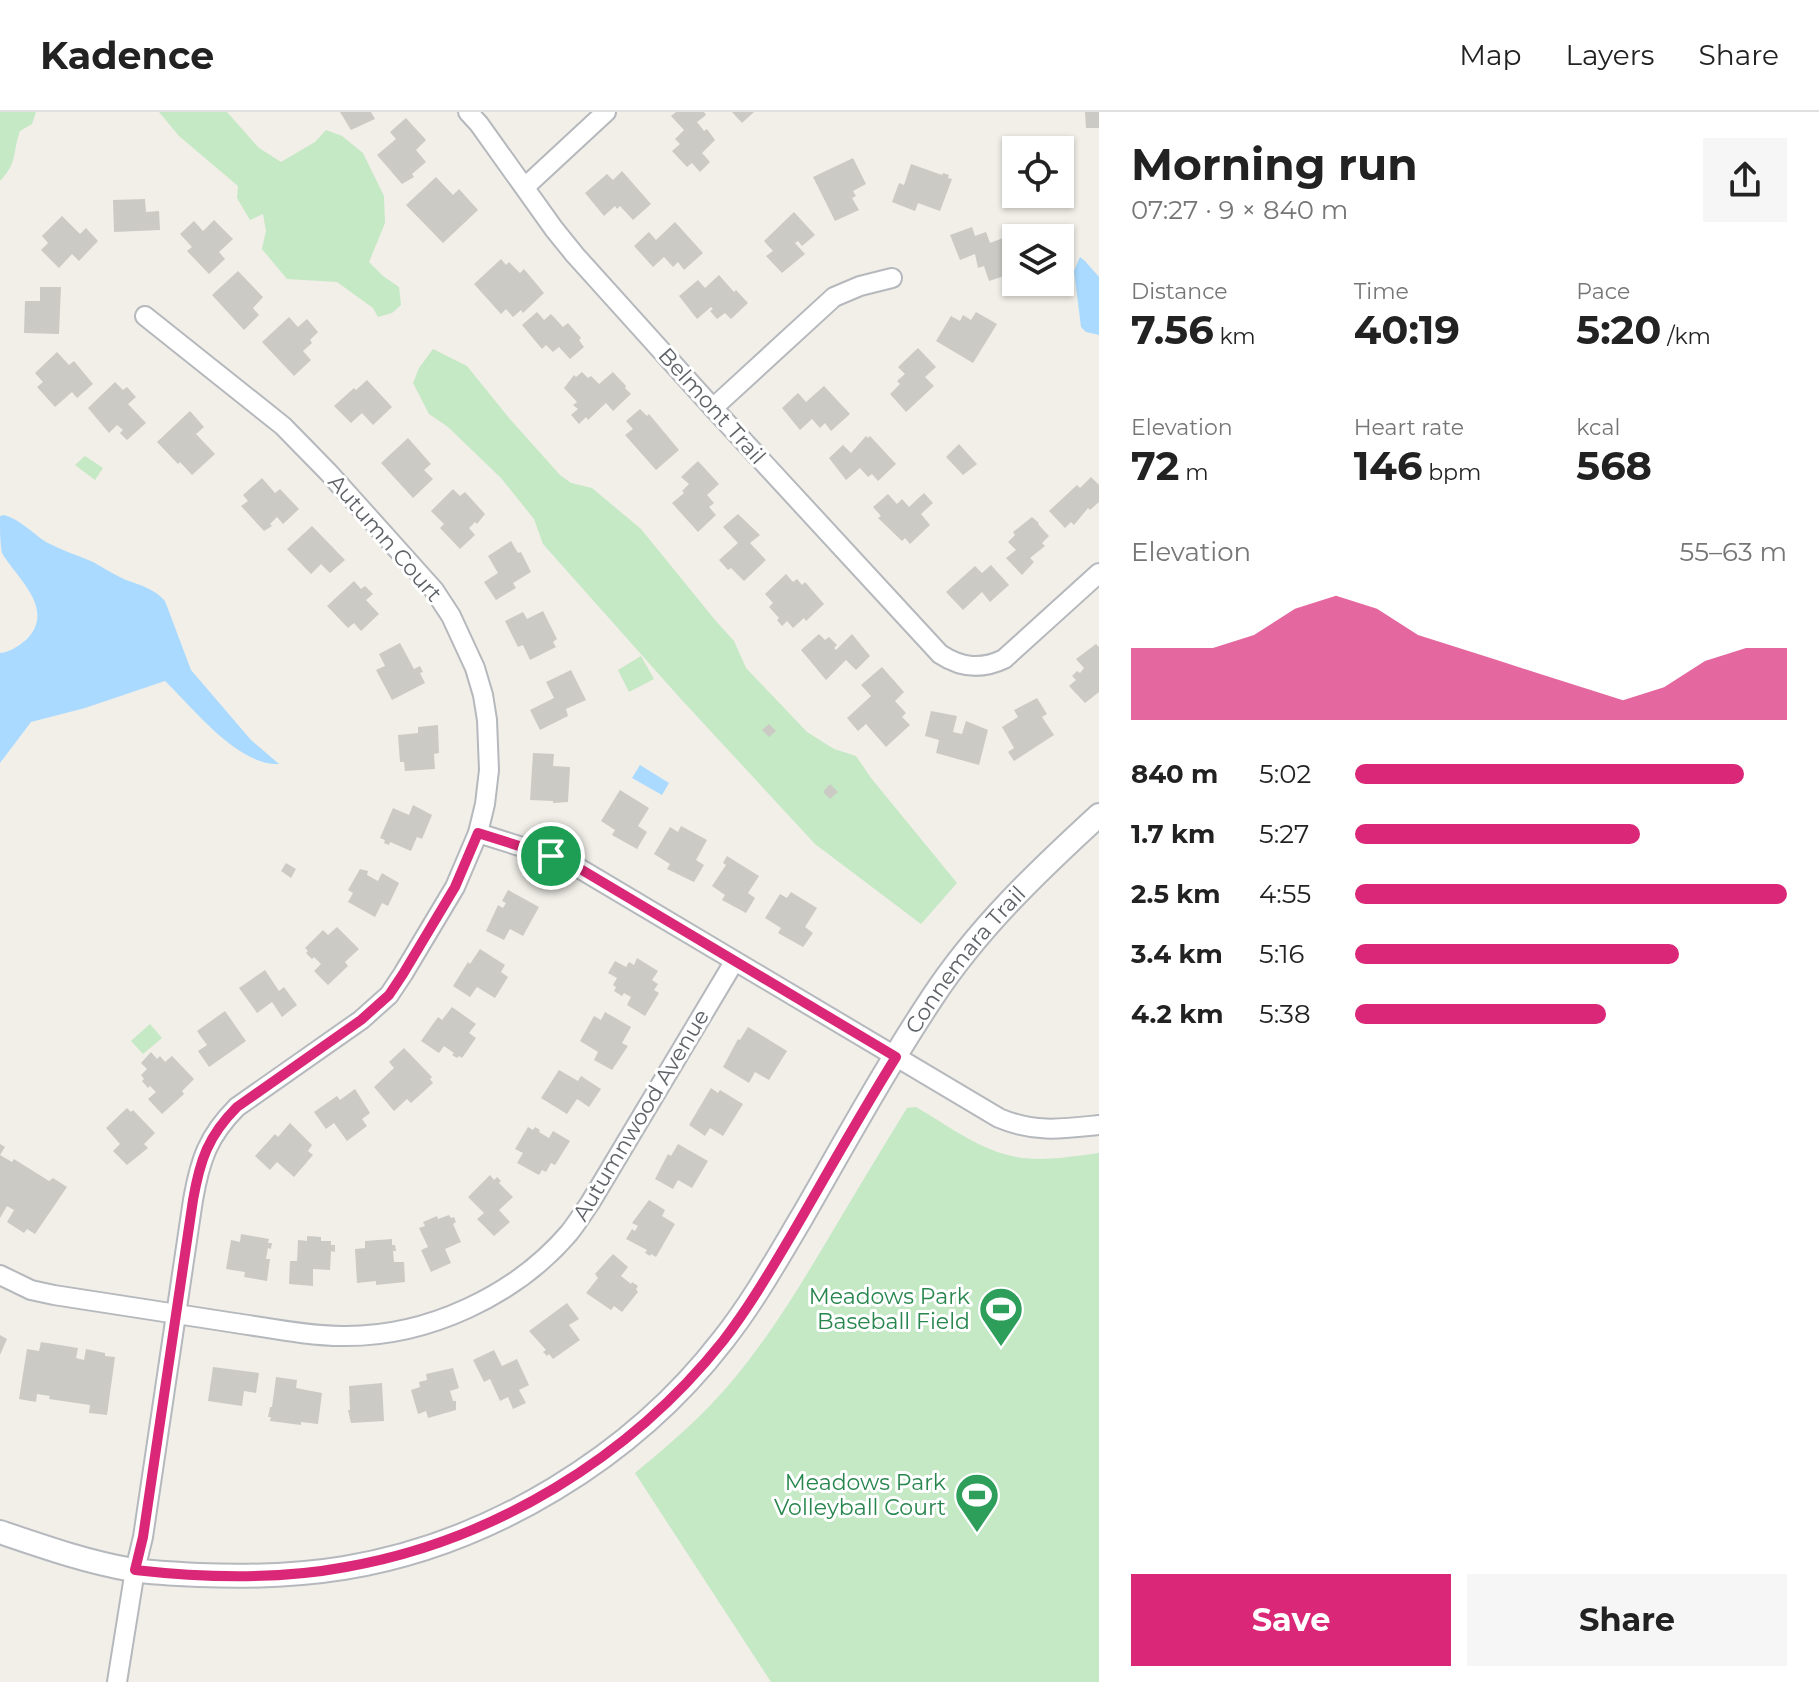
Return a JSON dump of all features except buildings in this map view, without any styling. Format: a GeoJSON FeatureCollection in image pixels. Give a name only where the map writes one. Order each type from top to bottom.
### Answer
{"type":"FeatureCollection","features":[{"type":"Feature","properties":{"kind":"street","name":"Belmont Trail"},"geometry":{"type":"LineString","coordinates":[[468,112],[575,255],[940,654],[970,667],[995,663],[1014,652],[1099,573]]}},
{"type":"Feature","properties":{"kind":"street"},"geometry":{"type":"LineString","coordinates":[[525,187],[606,112]]}},
{"type":"Feature","properties":{"kind":"street"},"geometry":{"type":"LineString","coordinates":[[713,408],[834,297],[892,278]]}},
{"type":"Feature","properties":{"kind":"street","name":"Autumn Court"},"geometry":{"type":"LineString","coordinates":[[117,1682],[143,1537],[197,1175],[203,1155],[224,1120],[251,1096],[361,1020],[389,995],[455,887],[478,833],[489,770],[487,720],[475,668],[451,616],[434,590],[283,426],[145,316]]}},
{"type":"Feature","properties":{"kind":"street","name":"Connemara Trail"},"geometry":{"type":"LineString","coordinates":[[0,1532],[76,1558],[135,1570],[259,1577],[347,1567],[441,1542],[530,1503],[590,1466],[659,1410],[722,1342],[772,1267],[933,997],[982,932],[1099,815]]}},
{"type":"Feature","properties":{"kind":"street"},"geometry":{"type":"LineString","coordinates":[[478,833],[566,861],[999,1118],[1038,1129],[1099,1125]]}},
{"type":"Feature","properties":{"kind":"street","name":"Autumnwood Avenue"},"geometry":{"type":"LineString","coordinates":[[0,1275],[31,1290],[54,1295],[315,1335],[369,1336],[445,1318],[501,1290],[549,1253],[569,1232],[590,1203],[734,962]]}},
{"type":"Feature","properties":{"kind":"green space"},"geometry":{"type":"Polygon","coordinates":[[[0,112],[36,112],[32,124],[20,131],[12,163],[0,181],[0,112]]]}},
{"type":"Feature","properties":{"kind":"green space"},"geometry":{"type":"Polygon","coordinates":[[[159,112],[227,112],[259,148],[281,162],[315,142],[326,130],[342,136],[363,153],[384,196],[385,223],[369,262],[399,287],[401,305],[392,313],[378,317],[373,308],[337,282],[287,279],[262,249],[266,231],[263,214],[250,220],[237,198],[238,186],[179,136],[159,112]]]}},
{"type":"Feature","properties":{"kind":"green space"},"geometry":{"type":"Polygon","coordinates":[[[433,349],[467,366],[560,475],[571,483],[592,488],[641,529],[734,641],[746,668],[807,732],[834,749],[856,756],[957,883],[921,924],[815,844],[543,544],[534,519],[501,478],[448,427],[429,414],[413,383],[419,368],[433,349]]]}},
{"type":"Feature","properties":{"kind":"green space"},"geometry":{"type":"Polygon","coordinates":[[[85,456],[103,468],[95,480],[75,465],[85,456]]]}},
{"type":"Feature","properties":{"kind":"green space"},"geometry":{"type":"Polygon","coordinates":[[[641,656],[654,679],[629,692],[618,670],[641,656]]]}},
{"type":"Feature","properties":{"kind":"green space"},"geometry":{"type":"Polygon","coordinates":[[[150,1024],[162,1038],[143,1054],[131,1041],[150,1024]]]}},
{"type":"Feature","properties":{"kind":"green space"},"geometry":{"type":"Polygon","coordinates":[[[916,1107],[967,1138],[1009,1155],[1043,1159],[1099,1153],[1099,1682],[771,1682],[635,1473],[698,1417],[746,1364],[793,1297],[907,1108],[916,1107]]]}},
{"type":"Feature","properties":{"kind":"water"},"geometry":{"type":"Polygon","coordinates":[[[1080,257],[1099,277],[1099,335],[1086,332],[1081,327],[1074,271],[1080,257]]]}},
{"type":"Feature","properties":{"kind":"water"},"geometry":{"type":"Polygon","coordinates":[[[0,516],[21,523],[46,542],[152,590],[161,597],[191,670],[251,740],[279,764],[263,762],[232,746],[165,681],[85,708],[31,722],[0,763],[0,653],[27,639],[35,627],[37,616],[31,594],[2,553],[0,516]]]}},
{"type":"Feature","properties":{"kind":"water"},"geometry":{"type":"Polygon","coordinates":[[[640,765],[669,783],[662,795],[632,778],[640,765]]]}},
{"type":"Feature","properties":{"kind":"place","name":"Meadows Park Baseball Field"},"geometry":{"type":"Point","coordinates":[1001,1348]}},
{"type":"Feature","properties":{"kind":"place","name":"Meadows Park Volleyball Court"},"geometry":{"type":"Point","coordinates":[977,1534]}},
{"type":"Feature","properties":{"kind":"route"},"geometry":{"type":"LineString","coordinates":[[478,833],[551,856],[577,867],[896,1057],[772,1267],[722,1342],[659,1410],[590,1466],[499,1518],[407,1553],[347,1567],[259,1577],[135,1570],[143,1537],[197,1175],[213,1136],[237,1107],[361,1020],[389,995],[455,887],[478,833]]}}]}
